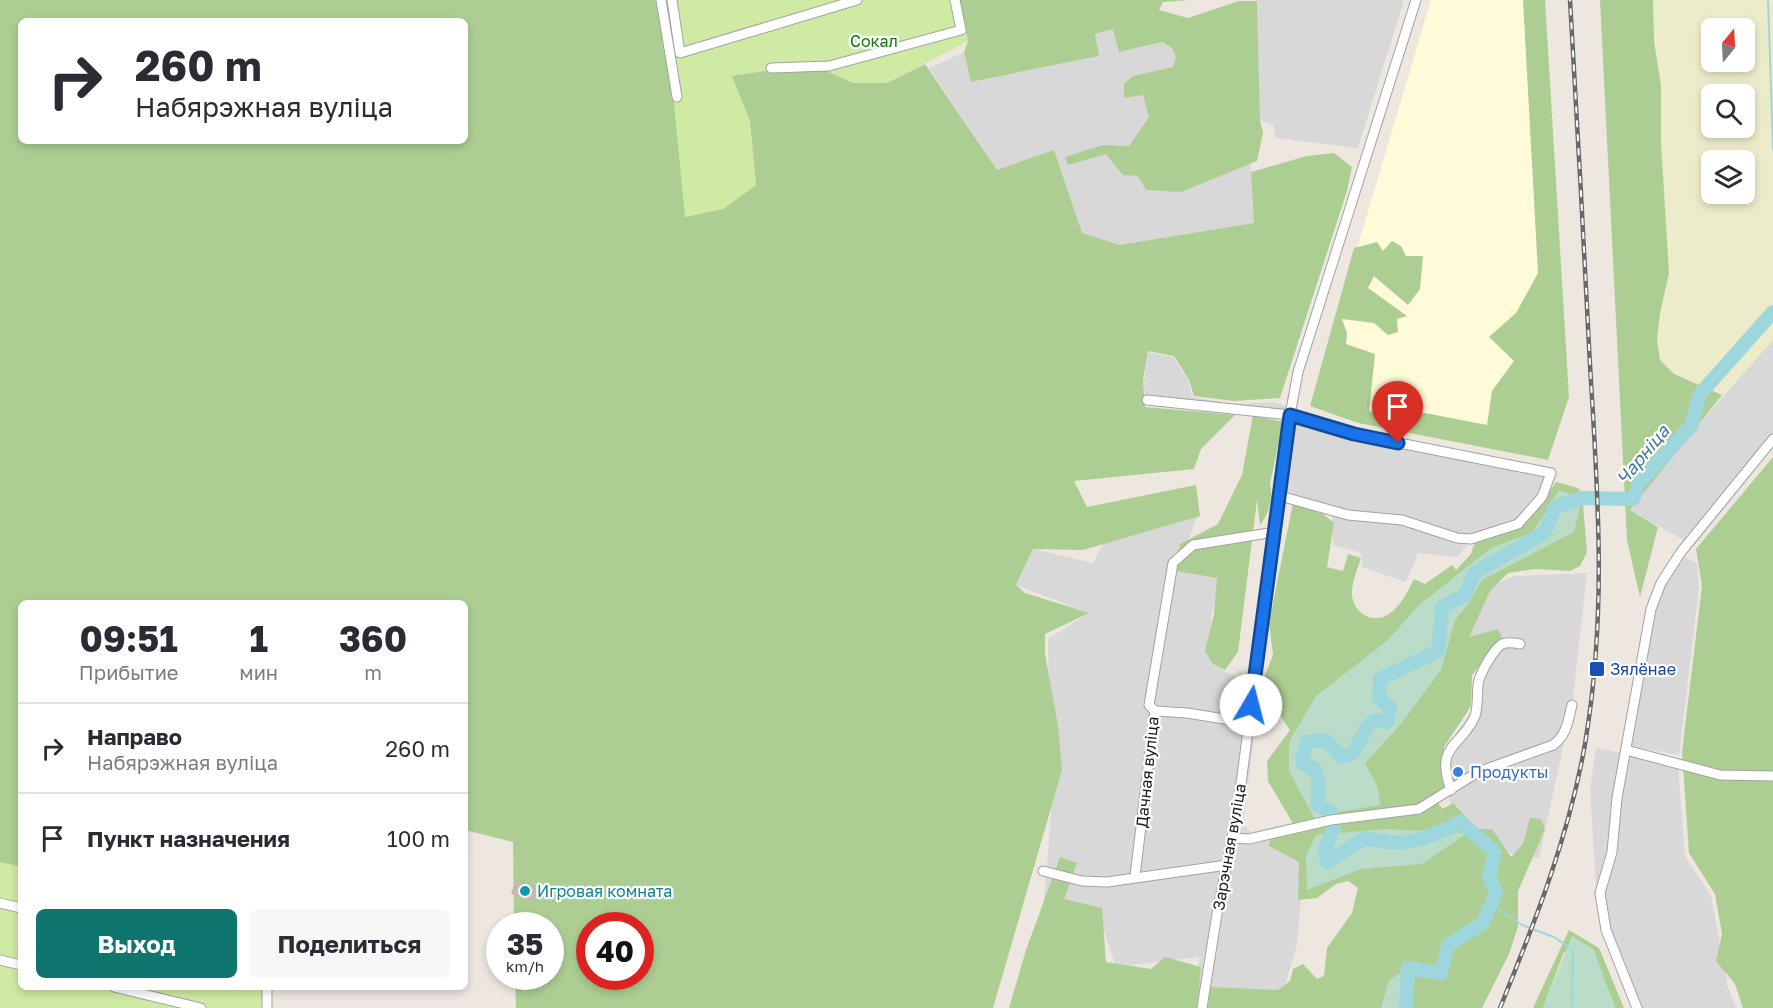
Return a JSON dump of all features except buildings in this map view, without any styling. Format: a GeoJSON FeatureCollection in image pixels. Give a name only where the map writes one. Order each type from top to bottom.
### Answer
{"type":"FeatureCollection","features":[{"type":"Feature","properties":{"kind":"street"},"geometry":{"type":"LineString","coordinates":[[661,0],[677,97]]}},
{"type":"Feature","properties":{"kind":"street"},"geometry":{"type":"LineString","coordinates":[[672,0],[680,53],[857,0]]}},
{"type":"Feature","properties":{"kind":"street"},"geometry":{"type":"LineString","coordinates":[[771,68],[829,66],[961,30],[954,0]]}},
{"type":"Feature","properties":{"kind":"street","name":"Зарэчная вуліца"},"geometry":{"type":"LineString","coordinates":[[1202,1006],[1233,838],[1290,415],[1314,317],[1416,0]]}},
{"type":"Feature","properties":{"kind":"street"},"geometry":{"type":"LineString","coordinates":[[1148,400],[1290,415],[1354,434],[1551,473],[1542,497],[1518,524],[1471,539],[1456,538],[1402,520],[1348,515],[1280,496]]}},
{"type":"Feature","properties":{"kind":"street"},"geometry":{"type":"LineString","coordinates":[[1637,1008],[1606,930],[1600,893],[1612,852],[1617,798],[1647,627],[1661,583],[1681,552],[1773,439]]}},
{"type":"Feature","properties":{"kind":"street","name":"Дачная вуліца"},"geometry":{"type":"LineString","coordinates":[[1135,876],[1155,711],[1149,705],[1171,569],[1177,558],[1186,550],[1201,543],[1275,532]]}},
{"type":"Feature","properties":{"kind":"street"},"geometry":{"type":"LineString","coordinates":[[1451,790],[1447,770],[1448,750],[1473,720],[1477,710],[1479,680],[1499,647],[1507,643],[1520,644]]}},
{"type":"Feature","properties":{"kind":"street"},"geometry":{"type":"LineString","coordinates":[[1233,838],[1249,839],[1331,820],[1419,809],[1478,772],[1553,745],[1561,739],[1567,727],[1572,705]]}},
{"type":"Feature","properties":{"kind":"street"},"geometry":{"type":"LineString","coordinates":[[1155,711],[1187,713],[1249,723]]}},
{"type":"Feature","properties":{"kind":"street"},"geometry":{"type":"LineString","coordinates":[[1626,750],[1720,775],[1773,776]]}},
{"type":"Feature","properties":{"kind":"street"},"geometry":{"type":"LineString","coordinates":[[1043,871],[1082,881],[1107,882],[1135,876],[1227,865]]}},
{"type":"Feature","properties":{"kind":"street"},"geometry":{"type":"LineString","coordinates":[[0,903],[18,907]]}},
{"type":"Feature","properties":{"kind":"street"},"geometry":{"type":"LineString","coordinates":[[0,960],[18,964]]}},
{"type":"Feature","properties":{"kind":"street"},"geometry":{"type":"LineString","coordinates":[[126,990],[201,1008]]}},
{"type":"Feature","properties":{"kind":"street"},"geometry":{"type":"LineString","coordinates":[[267,990],[267,1008]]}},
{"type":"Feature","properties":{"kind":"shaded area"},"geometry":{"type":"Polygon","coordinates":[[[1257,0],[1404,0],[1358,148],[1276,138],[1273,125],[1260,120],[1257,0]]]}},
{"type":"Feature","properties":{"kind":"shaded area"},"geometry":{"type":"Polygon","coordinates":[[[1431,0],[1524,0],[1548,460],[1358,423],[1310,406],[1431,0]]]}},
{"type":"Feature","properties":{"kind":"shaded area"},"geometry":{"type":"Polygon","coordinates":[[[1240,26],[1255,223],[1119,245],[1083,258],[997,170],[929,68],[964,52],[972,82],[1098,56],[1095,34],[1114,29],[1119,52],[1240,26]]]}},
{"type":"Feature","properties":{"kind":"shaded area"},"geometry":{"type":"Polygon","coordinates":[[[1773,340],[1773,448],[1694,546],[1630,510],[1674,452],[1773,340]]]}},
{"type":"Feature","properties":{"kind":"shaded area"},"geometry":{"type":"Polygon","coordinates":[[[1148,352],[1173,357],[1188,380],[1192,397],[1233,404],[1274,402],[1355,429],[1555,470],[1543,499],[1519,526],[1471,541],[1457,557],[1418,553],[1406,582],[1362,567],[1361,553],[1333,545],[1332,513],[1276,497],[1287,421],[1252,412],[1145,403],[1144,381],[1148,352]]]}},
{"type":"Feature","properties":{"kind":"shaded area"},"geometry":{"type":"Polygon","coordinates":[[[1121,510],[1197,517],[1177,571],[1217,577],[1216,598],[1211,617],[1213,664],[1260,692],[1243,824],[1251,832],[1308,819],[1297,945],[1282,995],[1231,1008],[1194,1008],[1199,957],[1116,967],[1097,909],[1043,910],[1051,818],[1048,639],[1089,613],[1016,585],[1033,549],[1093,563],[1121,510]]]}},
{"type":"Feature","properties":{"kind":"shaded area"},"geometry":{"type":"Polygon","coordinates":[[[1677,553],[1697,563],[1699,587],[1679,755],[1624,745],[1644,626],[1677,553]]]}},
{"type":"Feature","properties":{"kind":"shaded area"},"geometry":{"type":"Polygon","coordinates":[[[1587,573],[1572,706],[1539,858],[1500,851],[1455,813],[1447,794],[1445,749],[1474,708],[1474,677],[1489,656],[1465,636],[1488,587],[1514,576],[1587,573]]]}},
{"type":"Feature","properties":{"kind":"shaded area"},"geometry":{"type":"Polygon","coordinates":[[[1596,748],[1678,765],[1685,856],[1711,896],[1728,988],[1736,1008],[1633,1008],[1603,933],[1596,886],[1590,789],[1596,748]]]}},
{"type":"Feature","properties":{"kind":"green space"},"geometry":{"type":"Polygon","coordinates":[[[0,0],[660,0],[666,20],[685,217],[723,209],[756,185],[750,121],[732,76],[811,64],[853,83],[887,83],[925,64],[997,170],[1054,150],[1082,233],[1119,245],[1254,223],[1251,172],[1307,156],[1334,153],[1352,167],[1347,191],[1280,398],[1234,401],[1194,396],[1189,380],[1174,356],[1148,351],[1143,380],[1145,407],[1235,415],[1201,449],[1194,469],[1074,481],[1087,507],[1196,485],[1200,516],[1083,550],[1033,549],[1016,585],[1025,593],[1089,613],[1045,634],[1045,654],[1058,726],[1062,770],[993,1008],[516,1008],[515,990],[564,990],[564,912],[514,912],[513,842],[468,831],[468,600],[18,600],[18,866],[0,862],[0,0]]]}},
{"type":"Feature","properties":{"kind":"green space","name":"Сокал"},"geometry":{"type":"Polygon","coordinates":[[[665,0],[959,0],[968,41],[887,83],[853,83],[811,64],[733,77],[750,121],[756,185],[723,209],[684,217],[665,0]]]}},
{"type":"Feature","properties":{"kind":"green space"},"geometry":{"type":"Polygon","coordinates":[[[959,0],[1190,0],[1163,2],[1159,10],[1188,18],[1239,1],[1257,1],[1260,120],[1263,133],[1257,161],[1181,192],[1146,190],[1138,176],[1123,175],[1106,154],[1068,165],[1065,157],[1103,145],[1129,146],[1149,117],[1143,95],[1124,98],[1124,84],[1133,76],[1173,67],[1176,57],[1172,48],[1163,42],[1119,52],[1113,29],[1095,34],[1099,56],[971,82],[964,52],[968,41],[959,0]]]}},
{"type":"Feature","properties":{"kind":"green space"},"geometry":{"type":"Polygon","coordinates":[[[1523,0],[1545,0],[1569,397],[1548,460],[1358,423],[1310,406],[1354,248],[1377,242],[1383,251],[1392,241],[1401,246],[1406,256],[1423,256],[1420,289],[1408,305],[1374,276],[1368,288],[1407,316],[1397,319],[1398,332],[1388,335],[1374,323],[1342,319],[1347,333],[1346,344],[1375,354],[1369,411],[1389,415],[1394,407],[1487,425],[1492,391],[1514,361],[1489,337],[1516,313],[1538,273],[1523,0]]]}},
{"type":"Feature","properties":{"kind":"green space"},"geometry":{"type":"Polygon","coordinates":[[[1600,0],[1653,0],[1654,41],[1661,85],[1661,143],[1669,273],[1657,339],[1660,360],[1674,374],[1722,395],[1630,510],[1658,527],[1640,597],[1627,540],[1600,0]]]}},
{"type":"Feature","properties":{"kind":"green space"},"geometry":{"type":"Polygon","coordinates":[[[1653,0],[1773,0],[1773,340],[1722,395],[1674,374],[1660,360],[1657,339],[1669,273],[1661,143],[1661,85],[1654,41],[1653,0]]]}},
{"type":"Feature","properties":{"kind":"green space"},"geometry":{"type":"Polygon","coordinates":[[[1253,415],[1283,422],[1270,484],[1270,506],[1260,525],[1257,500],[1238,652],[1225,670],[1213,664],[1205,651],[1214,614],[1217,578],[1176,571],[1180,544],[1218,524],[1242,475],[1253,415]]]}},
{"type":"Feature","properties":{"kind":"green space"},"geometry":{"type":"Polygon","coordinates":[[[1773,457],[1773,1008],[1743,1008],[1735,984],[1716,961],[1722,934],[1715,894],[1689,853],[1682,752],[1702,586],[1696,549],[1773,457]]]}},
{"type":"Feature","properties":{"kind":"green space"},"geometry":{"type":"Polygon","coordinates":[[[1556,482],[1578,488],[1582,493],[1587,552],[1580,566],[1570,571],[1535,569],[1508,573],[1490,591],[1469,637],[1498,629],[1502,638],[1472,675],[1471,706],[1444,747],[1444,786],[1437,802],[1443,809],[1453,803],[1477,829],[1492,829],[1511,857],[1523,844],[1530,818],[1541,819],[1545,829],[1518,891],[1518,927],[1509,954],[1482,1008],[1208,1008],[1209,987],[1278,990],[1290,981],[1293,969],[1303,964],[1317,979],[1324,976],[1327,948],[1352,913],[1358,888],[1348,881],[1336,884],[1317,898],[1298,900],[1299,862],[1269,846],[1271,836],[1294,825],[1268,781],[1267,761],[1290,730],[1268,698],[1265,675],[1273,655],[1269,623],[1293,503],[1317,509],[1334,523],[1327,567],[1343,571],[1348,554],[1361,558],[1353,582],[1352,597],[1358,610],[1375,618],[1389,614],[1397,607],[1414,579],[1425,584],[1452,565],[1456,570],[1471,554],[1476,539],[1522,527],[1556,482]]]}},
{"type":"Feature","properties":{"kind":"green space"},"geometry":{"type":"Polygon","coordinates":[[[1559,490],[1582,498],[1574,532],[1482,580],[1469,603],[1455,620],[1441,670],[1400,725],[1365,763],[1378,788],[1380,805],[1332,813],[1315,819],[1289,771],[1289,742],[1316,696],[1388,640],[1419,605],[1491,548],[1533,532],[1559,490]]]}},
{"type":"Feature","properties":{"kind":"green space"},"geometry":{"type":"Polygon","coordinates":[[[1385,829],[1467,833],[1422,864],[1361,869],[1307,890],[1306,856],[1316,835],[1385,829]]]}},
{"type":"Feature","properties":{"kind":"green space"},"geometry":{"type":"Polygon","coordinates":[[[1060,857],[1077,863],[1064,899],[1102,908],[1106,962],[1151,969],[1165,957],[1201,967],[1197,1008],[1009,1008],[1026,950],[1060,857]]]}},
{"type":"Feature","properties":{"kind":"green space"},"geometry":{"type":"Polygon","coordinates":[[[0,862],[18,866],[18,990],[264,990],[263,1008],[0,1008],[0,862]]]}},
{"type":"Feature","properties":{"kind":"green space"},"geometry":{"type":"Polygon","coordinates":[[[1569,930],[1599,948],[1624,1008],[1615,1008],[1611,996],[1564,952],[1543,1008],[1533,1008],[1569,930]]]}},
{"type":"Feature","properties":{"kind":"green space"},"geometry":{"type":"Polygon","coordinates":[[[1572,936],[1594,950],[1615,1008],[1543,1008],[1572,936]]]}},
{"type":"Feature","properties":{"kind":"green space"},"geometry":{"type":"Polygon","coordinates":[[[1408,968],[1406,1008],[1381,1008],[1389,980],[1408,968]]]}},
{"type":"Feature","properties":{"kind":"waterway"},"geometry":{"type":"LineString","coordinates":[[1768,0],[1773,149]]}},
{"type":"Feature","properties":{"kind":"waterway","name":"Чарніца"},"geometry":{"type":"LineString","coordinates":[[1332,813],[1318,805],[1318,779],[1314,768],[1303,764],[1302,759],[1307,742],[1325,740],[1342,757],[1354,752],[1367,727],[1375,720],[1387,722],[1390,707],[1379,698],[1380,679],[1438,651],[1442,607],[1465,595],[1474,573],[1544,533],[1555,507],[1582,498],[1633,499],[1639,483],[1691,426],[1700,394],[1773,312]]}},
{"type":"Feature","properties":{"kind":"waterway","name":"Чарніца"},"geometry":{"type":"LineString","coordinates":[[1334,828],[1325,850],[1327,862],[1365,838],[1403,842],[1437,834],[1460,822],[1495,852],[1489,877],[1496,892],[1483,923],[1448,945],[1441,973],[1408,968],[1406,1008]]}},
{"type":"Feature","properties":{"kind":"waterway"},"geometry":{"type":"LineString","coordinates":[[1492,905],[1522,925],[1554,937],[1573,950],[1572,1008]]}},
{"type":"Feature","properties":{"kind":"railway"},"geometry":{"type":"LineString","coordinates":[[1500,1008],[1550,878],[1570,812],[1585,744],[1596,648],[1598,508],[1570,0]]}},
{"type":"Feature","properties":{"kind":"place","name":"Зялёнае"},"geometry":{"type":"Point","coordinates":[1597,669]}},
{"type":"Feature","properties":{"kind":"place","name":"Продукты"},"geometry":{"type":"Point","coordinates":[1458,772]}},
{"type":"Feature","properties":{"kind":"place","name":"Игровая комната"},"geometry":{"type":"Point","coordinates":[525,891]}},
{"type":"Feature","properties":{"kind":"route"},"geometry":{"type":"LineString","coordinates":[[1251,705],[1290,415],[1354,434],[1398,443]]}}]}
